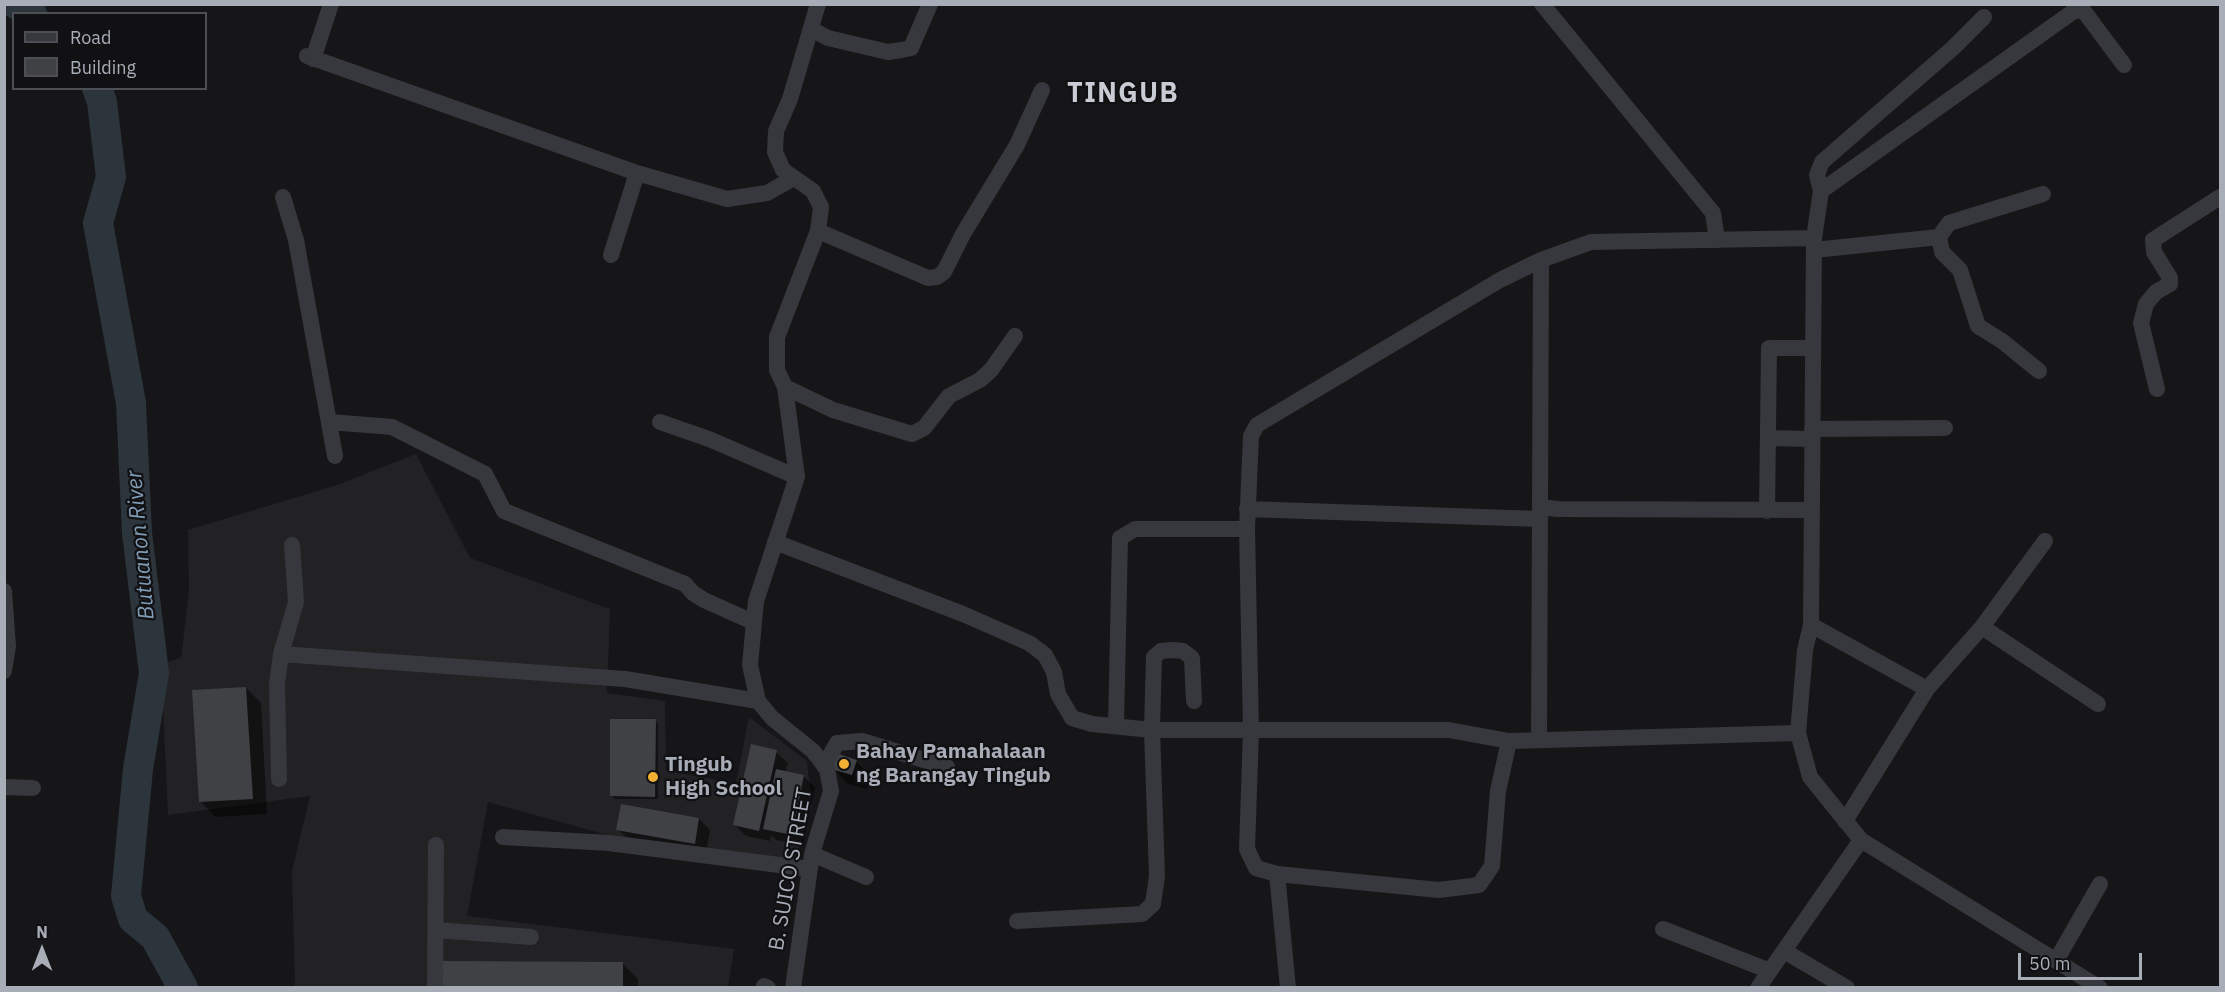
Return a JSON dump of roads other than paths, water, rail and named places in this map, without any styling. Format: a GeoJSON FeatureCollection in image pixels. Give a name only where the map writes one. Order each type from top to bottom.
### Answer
{"type":"FeatureCollection","features":[{"type":"Feature","properties":{"kind":"street"},"geometry":{"type":"LineString","coordinates":[[331,4],[310,57],[637,173],[727,199],[767,193],[792,178]]}},
{"type":"Feature","properties":{"kind":"street"},"geometry":{"type":"LineString","coordinates":[[282,654],[625,680],[758,701],[750,665],[756,601],[796,477],[785,387],[777,370],[777,337],[818,231],[821,207],[813,191],[783,170],[775,152],[776,131],[790,99],[818,4]]}},
{"type":"Feature","properties":{"kind":"street"},"geometry":{"type":"LineString","coordinates":[[811,29],[838,40],[888,52],[902,50],[911,48],[930,4]]}},
{"type":"Feature","properties":{"kind":"street"},"geometry":{"type":"LineString","coordinates":[[1542,4],[1713,213],[1717,240]]}},
{"type":"Feature","properties":{"kind":"street"},"geometry":{"type":"LineString","coordinates":[[1821,191],[2074,10],[2083,10],[2124,65]]}},
{"type":"Feature","properties":{"kind":"street"},"geometry":{"type":"LineString","coordinates":[[1984,17],[1953,48],[1822,162],[1817,175],[1821,191],[1814,244],[1811,625],[1805,650],[1798,733],[1810,777],[1860,840],[2100,987]]}},
{"type":"Feature","properties":{"kind":"street"},"geometry":{"type":"LineString","coordinates":[[818,231],[928,278],[937,277],[944,272],[963,234],[1017,145],[1042,90]]}},
{"type":"Feature","properties":{"kind":"street"},"geometry":{"type":"LineString","coordinates":[[611,255],[637,173]]}},
{"type":"Feature","properties":{"kind":"street"},"geometry":{"type":"LineString","coordinates":[[2039,371],[2002,341],[1978,326],[1960,270],[1942,252],[1939,237],[1949,223],[2043,194]]}},
{"type":"Feature","properties":{"kind":"street"},"geometry":{"type":"LineString","coordinates":[[283,197],[292,221],[335,456]]}},
{"type":"Feature","properties":{"kind":"street"},"geometry":{"type":"LineString","coordinates":[[2157,389],[2141,323],[2146,304],[2156,292],[2169,284],[2169,278],[2154,252],[2153,240],[2220,197]]}},
{"type":"Feature","properties":{"kind":"street"},"geometry":{"type":"LineString","coordinates":[[1509,741],[1498,791],[1492,866],[1479,885],[1439,890],[1277,874],[1256,868],[1247,849],[1251,731],[1247,509],[1251,436],[1257,425],[1500,280],[1541,260],[1591,242],[1717,240],[1814,244],[1939,237]]}},
{"type":"Feature","properties":{"kind":"street"},"geometry":{"type":"LineString","coordinates":[[1539,740],[1541,260]]}},
{"type":"Feature","properties":{"kind":"street"},"geometry":{"type":"LineString","coordinates":[[785,387],[833,410],[912,435],[924,428],[949,396],[980,380],[991,370],[1015,336]]}},
{"type":"Feature","properties":{"kind":"street"},"geometry":{"type":"LineString","coordinates":[[1767,512],[1769,348],[1812,348]]}},
{"type":"Feature","properties":{"kind":"street"},"geometry":{"type":"LineString","coordinates":[[330,422],[392,426],[485,474],[504,512],[685,584],[698,597],[753,622]]}},
{"type":"Feature","properties":{"kind":"street"},"geometry":{"type":"LineString","coordinates":[[660,422],[709,439],[796,477]]}},
{"type":"Feature","properties":{"kind":"street"},"geometry":{"type":"LineString","coordinates":[[1768,438],[1945,428]]}},
{"type":"Feature","properties":{"kind":"street"},"geometry":{"type":"LineString","coordinates":[[1247,509],[1540,513],[1812,510]]}},
{"type":"Feature","properties":{"kind":"street"},"geometry":{"type":"LineString","coordinates":[[1116,726],[1120,538],[1135,529],[1247,529]]}},
{"type":"Feature","properties":{"kind":"street"},"geometry":{"type":"LineString","coordinates":[[1845,821],[1927,689],[1982,627],[2045,541]]}},
{"type":"Feature","properties":{"kind":"street"},"geometry":{"type":"LineString","coordinates":[[775,542],[963,614],[1029,643],[1045,655],[1054,672],[1058,693],[1072,718],[1092,724],[1152,730],[1449,730],[1509,741],[1798,733]]}},
{"type":"Feature","properties":{"kind":"street"},"geometry":{"type":"LineString","coordinates":[[279,779],[277,684],[282,654],[296,602],[292,545]]}},
{"type":"Feature","properties":{"kind":"street"},"geometry":{"type":"LineString","coordinates":[[4,591],[8,646],[4,671]]}},
{"type":"Feature","properties":{"kind":"street"},"geometry":{"type":"LineString","coordinates":[[1811,625],[1927,689]]}},
{"type":"Feature","properties":{"kind":"street"},"geometry":{"type":"LineString","coordinates":[[1982,627],[2098,705]]}},
{"type":"Feature","properties":{"kind":"street"},"geometry":{"type":"LineString","coordinates":[[1017,921],[1142,914],[1153,904],[1157,876],[1152,730],[1154,657],[1161,651],[1184,651],[1192,658],[1194,701]]}},
{"type":"Feature","properties":{"kind":"street","name":"B. SUICO STREET"},"geometry":{"type":"LineString","coordinates":[[758,701],[772,718],[813,751],[824,766],[831,790],[811,862],[793,987]]}},
{"type":"Feature","properties":{"kind":"street"},"geometry":{"type":"LineString","coordinates":[[824,766],[837,743],[862,741],[947,767]]}},
{"type":"Feature","properties":{"kind":"street"},"geometry":{"type":"LineString","coordinates":[[4,787],[33,788]]}},
{"type":"Feature","properties":{"kind":"street"},"geometry":{"type":"LineString","coordinates":[[503,837],[609,843],[811,862],[866,877]]}},
{"type":"Feature","properties":{"kind":"street"},"geometry":{"type":"LineString","coordinates":[[1758,987],[1860,840]]}},
{"type":"Feature","properties":{"kind":"street"},"geometry":{"type":"LineString","coordinates":[[435,987],[436,845]]}},
{"type":"Feature","properties":{"kind":"street"},"geometry":{"type":"LineString","coordinates":[[1277,874],[1288,987]]}},
{"type":"Feature","properties":{"kind":"street"},"geometry":{"type":"LineString","coordinates":[[2057,959],[2100,884]]}},
{"type":"Feature","properties":{"kind":"street"},"geometry":{"type":"LineString","coordinates":[[1663,929],[1770,971]]}},
{"type":"Feature","properties":{"kind":"street"},"geometry":{"type":"LineString","coordinates":[[436,930],[531,937]]}},
{"type":"Feature","properties":{"kind":"street"},"geometry":{"type":"LineString","coordinates":[[1784,951],[1847,987]]}},
{"type":"Feature","properties":{"kind":"waterway","name":"Butuanon River"},"geometry":{"type":"LineString","coordinates":[[16,4],[29,12]]}},
{"type":"Feature","properties":{"kind":"waterway","name":"Butuanon River"},"geometry":{"type":"LineString","coordinates":[[98,90],[102,102],[111,177],[98,223],[131,403],[137,533],[154,673],[138,769],[126,896],[133,919],[155,937],[183,988]]}},
{"type":"Feature","properties":{"kind":"place","name":"Bahay Pamahalaan ng Barangay Tingub"},"geometry":{"type":"Point","coordinates":[844,764]}},
{"type":"Feature","properties":{"kind":"place","name":"Tingub High School"},"geometry":{"type":"Point","coordinates":[653,777]}},
{"type":"Feature","properties":{"kind":"district","name":"TINGUB"},"geometry":{"type":"Point","coordinates":[1123,94]}}]}
